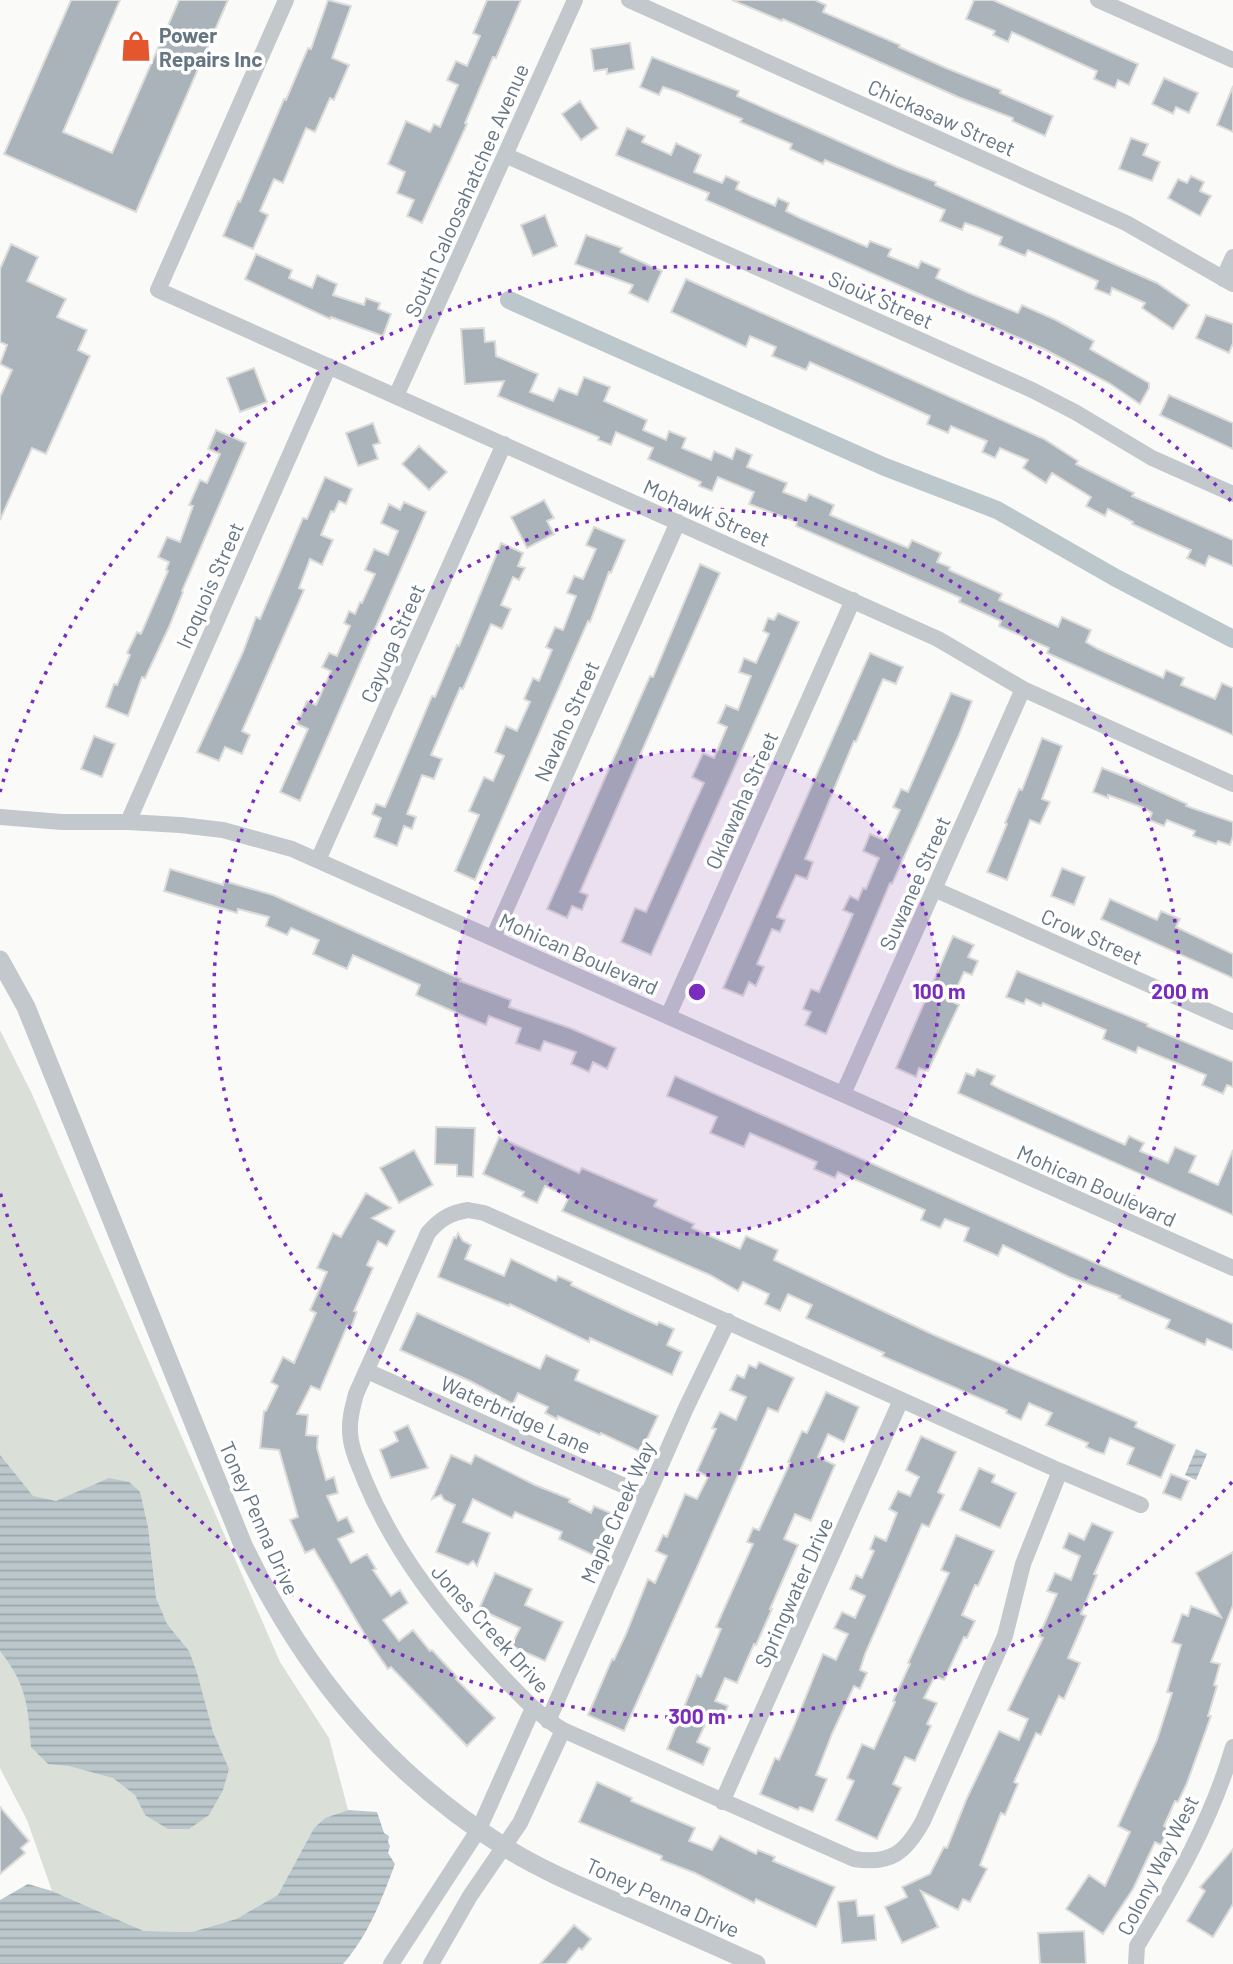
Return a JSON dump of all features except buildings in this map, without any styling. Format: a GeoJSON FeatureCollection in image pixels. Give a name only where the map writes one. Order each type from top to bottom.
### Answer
{"type":"FeatureCollection","features":[{"type":"Feature","properties":{"kind":"street","name":"Mohawk Street"},"geometry":{"type":"LineString","coordinates":[[286,0],[158,290],[938,639],[1023,690],[1233,784]]}},
{"type":"Feature","properties":{"kind":"street","name":"South Caloosahatchee Avenue"},"geometry":{"type":"LineString","coordinates":[[396,396],[575,0]]}},
{"type":"Feature","properties":{"kind":"street","name":"Chickasaw Street"},"geometry":{"type":"LineString","coordinates":[[629,0],[1126,223],[1228,281]]}},
{"type":"Feature","properties":{"kind":"street"},"geometry":{"type":"LineString","coordinates":[[1098,0],[1233,60]]}},
{"type":"Feature","properties":{"kind":"street","name":"Sioux Street"},"geometry":{"type":"LineString","coordinates":[[505,155],[1031,390],[1075,412],[1153,458],[1233,494]]}},
{"type":"Feature","properties":{"kind":"street"},"geometry":{"type":"LineString","coordinates":[[1228,281],[1233,257]]}},
{"type":"Feature","properties":{"kind":"street","name":"Iroquois Street"},"geometry":{"type":"LineString","coordinates":[[128,822],[328,366]]}},
{"type":"Feature","properties":{"kind":"street","name":"Cayuga Street"},"geometry":{"type":"LineString","coordinates":[[318,860],[503,444]]}},
{"type":"Feature","properties":{"kind":"street","name":"Navaho Street"},"geometry":{"type":"LineString","coordinates":[[493,938],[678,522]]}},
{"type":"Feature","properties":{"kind":"street","name":"Oklawaha Street"},"geometry":{"type":"LineString","coordinates":[[668,1016],[853,600]]}},
{"type":"Feature","properties":{"kind":"street","name":"Suwanee Street"},"geometry":{"type":"LineString","coordinates":[[843,1094],[1023,690]]}},
{"type":"Feature","properties":{"kind":"street","name":"Mohican Boulevard"},"geometry":{"type":"LineString","coordinates":[[0,817],[62,822],[128,822],[223,830],[265,840],[318,860],[1233,1268]]}},
{"type":"Feature","properties":{"kind":"street","name":"Crow Street"},"geometry":{"type":"LineString","coordinates":[[934,889],[1233,1022]]}},
{"type":"Feature","properties":{"kind":"street","name":"Toney Penna Drive"},"geometry":{"type":"LineString","coordinates":[[0,960],[26,1007],[238,1532],[265,1590],[297,1644],[349,1713],[384,1750],[420,1784],[479,1829],[556,1875],[756,1964]]}},
{"type":"Feature","properties":{"kind":"street","name":"Jones Creek Drive"},"geometry":{"type":"LineString","coordinates":[[1060,1471],[1025,1557],[1005,1636],[923,1821],[910,1843],[898,1854],[885,1860],[869,1862],[854,1859],[723,1802],[548,1721],[471,1643],[440,1608],[413,1571],[379,1511],[356,1458],[349,1432],[356,1394],[428,1233],[439,1220],[453,1212],[468,1210],[499,1220],[1141,1505]]}},
{"type":"Feature","properties":{"kind":"street","name":"Maple Creek Way"},"geometry":{"type":"LineString","coordinates":[[548,1721],[685,1408],[728,1321]]}},
{"type":"Feature","properties":{"kind":"street","name":"Waterbridge Lane"},"geometry":{"type":"LineString","coordinates":[[367,1371],[648,1496]]}},
{"type":"Feature","properties":{"kind":"street","name":"Springwater Drive"},"geometry":{"type":"LineString","coordinates":[[723,1802],[901,1400]]}},
{"type":"Feature","properties":{"kind":"street"},"geometry":{"type":"LineString","coordinates":[[391,1964],[479,1829],[533,1708]]}},
{"type":"Feature","properties":{"kind":"street"},"geometry":{"type":"LineString","coordinates":[[431,1964],[471,1895],[520,1823],[563,1730]]}},
{"type":"Feature","properties":{"kind":"street","name":"Colony Way West"},"geometry":{"type":"LineString","coordinates":[[1136,1964],[1137,1946],[1195,1845],[1233,1747]]}},
{"type":"Feature","properties":{"kind":"shaded area"},"geometry":{"type":"Polygon","coordinates":[[[0,1030],[32,1094],[280,1662],[329,1738],[348,1810],[325,1818],[314,1828],[279,1895],[236,1919],[192,1932],[144,1931],[52,1891],[27,1820],[0,1768],[0,1030]]]}},
{"type":"Feature","properties":{"kind":"shaded area"},"geometry":{"type":"Polygon","coordinates":[[[1196,1449],[1207,1454],[1196,1480],[1185,1475],[1196,1449]]]}},
{"type":"Feature","properties":{"kind":"shaded area"},"geometry":{"type":"Polygon","coordinates":[[[0,1455],[33,1496],[56,1501],[109,1478],[129,1482],[140,1492],[148,1527],[156,1598],[167,1624],[189,1651],[213,1732],[229,1769],[223,1790],[209,1815],[189,1829],[168,1829],[145,1815],[135,1795],[113,1778],[69,1766],[48,1764],[31,1747],[29,1719],[21,1686],[0,1651],[0,1455]]]}},
{"type":"Feature","properties":{"kind":"shaded area"},"geometry":{"type":"Polygon","coordinates":[[[348,1810],[377,1812],[384,1833],[389,1836],[388,1853],[395,1864],[367,1929],[343,1964],[0,1964],[0,1900],[28,1884],[52,1891],[144,1931],[192,1932],[236,1919],[278,1895],[314,1828],[325,1818],[348,1810]]]}},
{"type":"Feature","properties":{"kind":"waterway"},"geometry":{"type":"LineString","coordinates":[[509,300],[885,467],[997,510],[1116,578],[1233,639]]}},
{"type":"Feature","properties":{"kind":"place","name":"Power Repairs Inc"},"geometry":{"type":"Point","coordinates":[136,46]}}]}
